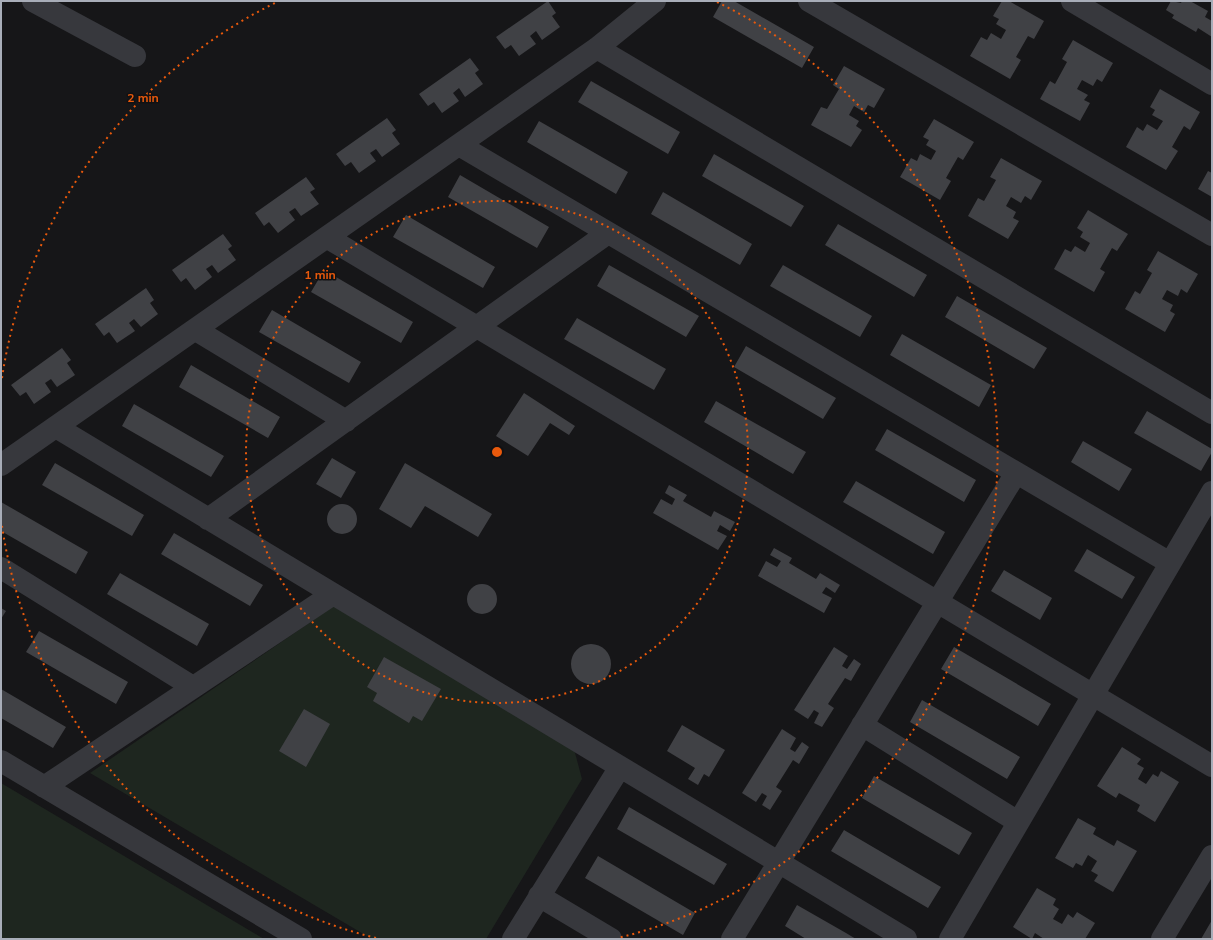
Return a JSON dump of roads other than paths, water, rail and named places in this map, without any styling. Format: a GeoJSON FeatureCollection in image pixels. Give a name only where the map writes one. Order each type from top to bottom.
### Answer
{"type":"FeatureCollection","features":[{"type":"Feature","properties":{"kind":"lane"},"geometry":{"type":"LineString","coordinates":[[34,1],[135,56]]}},
{"type":"Feature","properties":{"kind":"lane"},"geometry":{"type":"LineString","coordinates":[[1,466],[598,48],[655,1]]}},
{"type":"Feature","properties":{"kind":"lane"},"geometry":{"type":"LineString","coordinates":[[809,1],[1212,235]]}},
{"type":"Feature","properties":{"kind":"lane"},"geometry":{"type":"LineString","coordinates":[[1072,1],[1212,84]]}},
{"type":"Feature","properties":{"kind":"lane"},"geometry":{"type":"LineString","coordinates":[[598,48],[1212,413]]}},
{"type":"Feature","properties":{"kind":"lane"},"geometry":{"type":"LineString","coordinates":[[459,145],[1170,563]]}},
{"type":"Feature","properties":{"kind":"lane"},"geometry":{"type":"LineString","coordinates":[[208,519],[608,233]]}},
{"type":"Feature","properties":{"kind":"lane"},"geometry":{"type":"LineString","coordinates":[[328,238],[1212,766]]}},
{"type":"Feature","properties":{"kind":"lane"},"geometry":{"type":"LineString","coordinates":[[196,330],[346,421]]}},
{"type":"Feature","properties":{"kind":"lane"},"geometry":{"type":"LineString","coordinates":[[56,428],[906,939]]}},
{"type":"Feature","properties":{"kind":"lane"},"geometry":{"type":"LineString","coordinates":[[732,939],[1016,473]]}},
{"type":"Feature","properties":{"kind":"lane"},"geometry":{"type":"LineString","coordinates":[[950,939],[1212,492]]}},
{"type":"Feature","properties":{"kind":"lane"},"geometry":{"type":"LineString","coordinates":[[1,568],[193,687]]}},
{"type":"Feature","properties":{"kind":"lane"},"geometry":{"type":"LineString","coordinates":[[44,786],[333,594]]}},
{"type":"Feature","properties":{"kind":"lane"},"geometry":{"type":"LineString","coordinates":[[862,725],[1018,822]]}},
{"type":"Feature","properties":{"kind":"lane"},"geometry":{"type":"LineString","coordinates":[[1,761],[301,939]]}},
{"type":"Feature","properties":{"kind":"lane"},"geometry":{"type":"LineString","coordinates":[[513,939],[620,767]]}},
{"type":"Feature","properties":{"kind":"lane"},"geometry":{"type":"LineString","coordinates":[[1162,939],[1212,856]]}},
{"type":"Feature","properties":{"kind":"lane"},"geometry":{"type":"LineString","coordinates":[[539,896],[611,939]]}}]}
